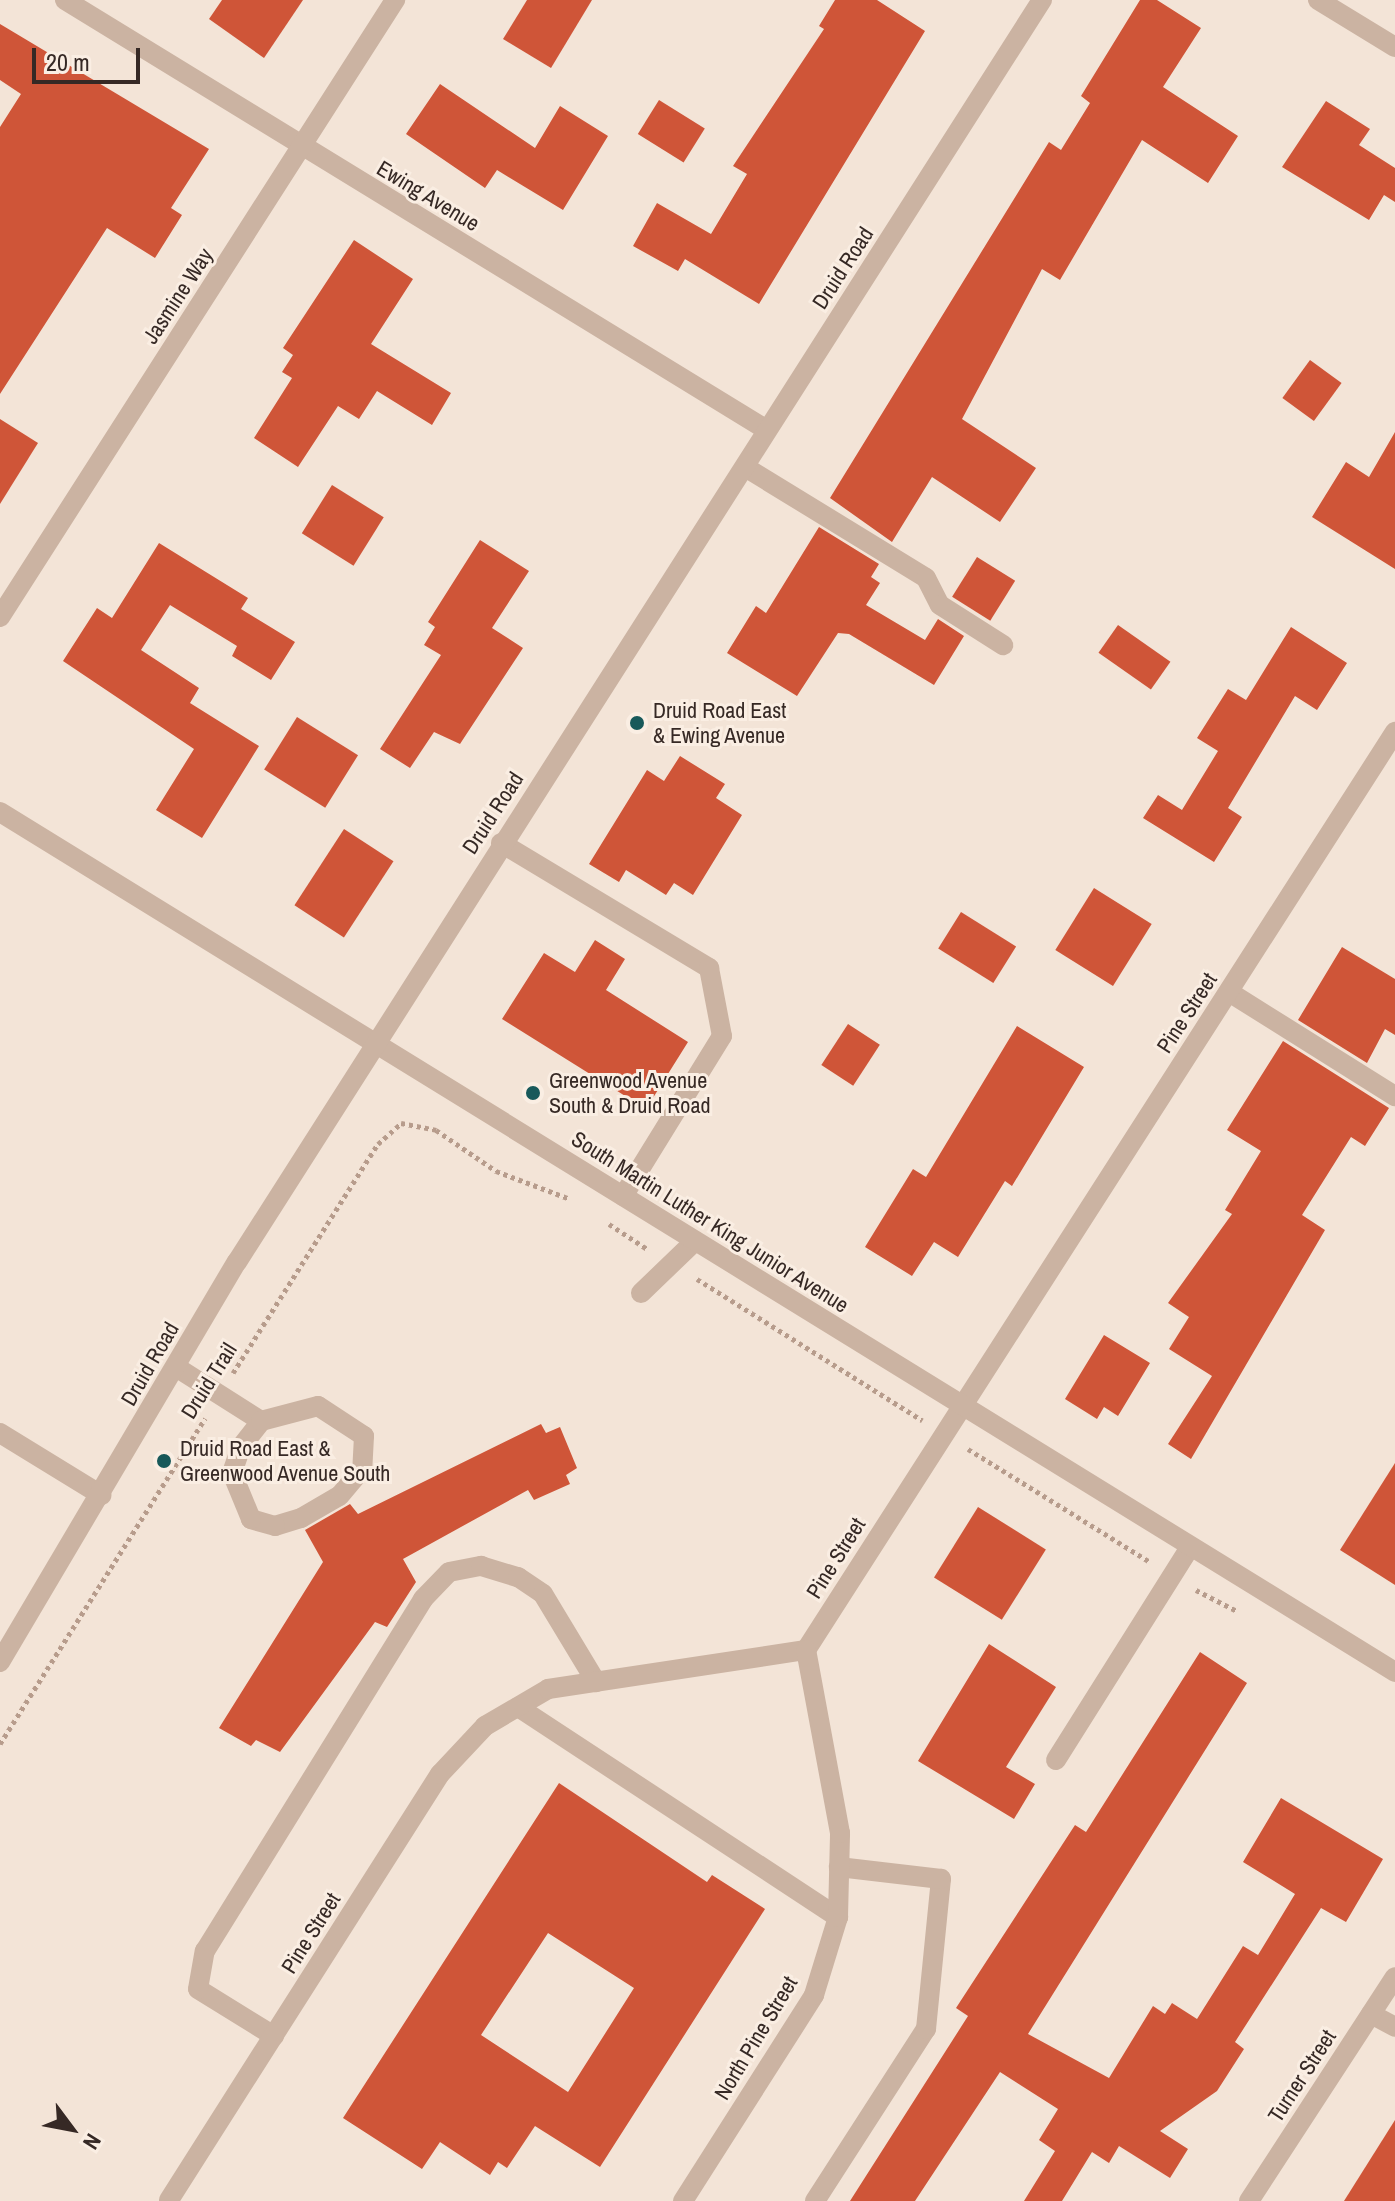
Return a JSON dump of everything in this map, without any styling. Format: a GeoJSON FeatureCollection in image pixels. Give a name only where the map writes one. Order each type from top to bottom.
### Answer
{"type":"FeatureCollection","features":[{"type":"Feature","properties":{"kind":"street","name":"Ewing Avenue"},"geometry":{"type":"LineString","coordinates":[[65,0],[767,430]]}},
{"type":"Feature","properties":{"kind":"street","name":"Jasmine Way"},"geometry":{"type":"LineString","coordinates":[[0,617],[395,0]]}},
{"type":"Feature","properties":{"kind":"street","name":"Druid Road"},"geometry":{"type":"LineString","coordinates":[[0,1662],[8,1633],[101,1495],[176,1367],[501,843],[1042,0]]}},
{"type":"Feature","properties":{"kind":"street"},"geometry":{"type":"LineString","coordinates":[[1318,0],[1395,47]]}},
{"type":"Feature","properties":{"kind":"street"},"geometry":{"type":"LineString","coordinates":[[745,467],[926,578],[940,605],[1003,645]]}},
{"type":"Feature","properties":{"kind":"street","name":"Pine Street"},"geometry":{"type":"LineString","coordinates":[[169,2200],[440,1774],[485,1726],[548,1689],[806,1650],[1395,732]]}},
{"type":"Feature","properties":{"kind":"street","name":"South Martin Luther King Junior Avenue"},"geometry":{"type":"LineString","coordinates":[[0,812],[1395,1672]]}},
{"type":"Feature","properties":{"kind":"street"},"geometry":{"type":"LineString","coordinates":[[501,843],[709,968],[722,1036],[623,1196]]}},
{"type":"Feature","properties":{"kind":"street"},"geometry":{"type":"LineString","coordinates":[[1229,992],[1395,1096]]}},
{"type":"Feature","properties":{"kind":"street"},"geometry":{"type":"LineString","coordinates":[[641,1293],[695,1241]]}},
{"type":"Feature","properties":{"kind":"street"},"geometry":{"type":"LineString","coordinates":[[176,1367],[261,1421],[318,1406],[364,1436],[362,1469],[339,1496],[275,1526],[251,1519],[232,1473],[261,1421]]}},
{"type":"Feature","properties":{"kind":"street"},"geometry":{"type":"LineString","coordinates":[[0,1433],[101,1495]]}},
{"type":"Feature","properties":{"kind":"street"},"geometry":{"type":"LineString","coordinates":[[1056,1760],[1190,1547]]}},
{"type":"Feature","properties":{"kind":"street"},"geometry":{"type":"LineString","coordinates":[[274,2036],[198,1989],[205,1951],[423,1599],[449,1572],[481,1566],[518,1577],[543,1594],[596,1682]]}},
{"type":"Feature","properties":{"kind":"street","name":"North Pine Street"},"geometry":{"type":"LineString","coordinates":[[683,2201],[814,1995],[838,1917],[840,1833],[806,1650]]}},
{"type":"Feature","properties":{"kind":"street"},"geometry":{"type":"LineString","coordinates":[[518,1707],[838,1917]]}},
{"type":"Feature","properties":{"kind":"street"},"geometry":{"type":"LineString","coordinates":[[815,2201],[926,2029],[941,1879],[839,1867]]}},
{"type":"Feature","properties":{"kind":"street","name":"Turner Street"},"geometry":{"type":"LineString","coordinates":[[1249,2201],[1395,1977]]}},
{"type":"Feature","properties":{"kind":"street"},"geometry":{"type":"LineString","coordinates":[[1371,2014],[1395,2027]]}},
{"type":"Feature","properties":{"kind":"path","name":"Druid Trail"},"geometry":{"type":"LineString","coordinates":[[0,1744],[378,1144],[401,1123]]}},
{"type":"Feature","properties":{"kind":"building"},"geometry":{"type":"Polygon","coordinates":[[[222,0],[303,0],[264,58],[209,19],[222,0]]]}},
{"type":"Feature","properties":{"kind":"building"},"geometry":{"type":"Polygon","coordinates":[[[527,0],[592,0],[551,68],[503,39],[527,0]]]}},
{"type":"Feature","properties":{"kind":"building"},"geometry":{"type":"Polygon","coordinates":[[[835,0],[877,0],[925,31],[759,304],[685,259],[678,271],[633,246],[657,203],[711,234],[747,174],[733,166],[824,29],[819,26],[835,0]]]}},
{"type":"Feature","properties":{"kind":"building"},"geometry":{"type":"Polygon","coordinates":[[[1140,0],[1157,0],[1201,28],[1163,87],[1238,136],[1208,183],[1142,140],[1060,280],[1042,269],[962,419],[1036,468],[1000,522],[932,477],[892,542],[830,498],[1049,142],[1061,150],[1090,103],[1081,96],[1140,0]]]}},
{"type":"Feature","properties":{"kind":"building"},"geometry":{"type":"Polygon","coordinates":[[[0,24],[209,149],[171,208],[182,215],[155,258],[107,228],[0,394],[0,127],[21,94],[0,80],[0,24]]]}},
{"type":"Feature","properties":{"kind":"building"},"geometry":{"type":"Polygon","coordinates":[[[440,84],[535,148],[560,106],[608,136],[563,210],[497,170],[485,188],[406,134],[440,84]]]}},
{"type":"Feature","properties":{"kind":"building"},"geometry":{"type":"Polygon","coordinates":[[[659,100],[705,129],[684,163],[638,134],[659,100]]]}},
{"type":"Feature","properties":{"kind":"building"},"geometry":{"type":"Polygon","coordinates":[[[1326,101],[1370,129],[1359,145],[1395,168],[1395,202],[1384,195],[1369,220],[1282,167],[1326,101]]]}},
{"type":"Feature","properties":{"kind":"building"},"geometry":{"type":"Polygon","coordinates":[[[354,240],[413,279],[371,344],[451,393],[432,425],[377,391],[359,419],[338,406],[298,467],[254,438],[292,378],[282,372],[293,355],[283,348],[354,240]]]}},
{"type":"Feature","properties":{"kind":"building"},"geometry":{"type":"Polygon","coordinates":[[[1310,360],[1342,383],[1314,421],[1282,398],[1310,360]]]}},
{"type":"Feature","properties":{"kind":"building"},"geometry":{"type":"Polygon","coordinates":[[[0,419],[38,443],[0,504],[0,419]]]}},
{"type":"Feature","properties":{"kind":"building"},"geometry":{"type":"Polygon","coordinates":[[[1395,432],[1395,569],[1312,517],[1346,462],[1369,477],[1395,432]]]}},
{"type":"Feature","properties":{"kind":"building"},"geometry":{"type":"Polygon","coordinates":[[[332,485],[384,517],[354,566],[302,533],[332,485]]]}},
{"type":"Feature","properties":{"kind":"building"},"geometry":{"type":"Polygon","coordinates":[[[819,527],[879,564],[871,577],[880,583],[866,605],[925,640],[938,619],[964,636],[934,685],[849,634],[838,633],[797,696],[727,653],[756,606],[766,613],[819,527]]]}},
{"type":"Feature","properties":{"kind":"building"},"geometry":{"type":"Polygon","coordinates":[[[480,540],[529,571],[492,628],[523,648],[460,744],[434,732],[410,768],[380,749],[441,655],[424,645],[435,627],[428,622],[480,540]]]}},
{"type":"Feature","properties":{"kind":"building"},"geometry":{"type":"Polygon","coordinates":[[[159,543],[248,598],[241,609],[295,642],[271,680],[232,656],[237,646],[170,605],[141,650],[199,688],[190,703],[259,746],[202,838],[156,810],[194,749],[63,661],[97,608],[112,618],[159,543]]]}},
{"type":"Feature","properties":{"kind":"building"},"geometry":{"type":"Polygon","coordinates":[[[977,557],[1015,581],[990,621],[952,597],[977,557]]]}},
{"type":"Feature","properties":{"kind":"building"},"geometry":{"type":"Polygon","coordinates":[[[1118,625],[1170,662],[1151,690],[1098,653],[1118,625]]]}},
{"type":"Feature","properties":{"kind":"building"},"geometry":{"type":"Polygon","coordinates":[[[1291,627],[1347,663],[1317,710],[1295,696],[1228,808],[1242,817],[1214,862],[1143,818],[1158,795],[1182,810],[1218,751],[1197,738],[1228,689],[1246,700],[1291,627]]]}},
{"type":"Feature","properties":{"kind":"building"},"geometry":{"type":"Polygon","coordinates":[[[297,717],[358,755],[325,808],[264,770],[297,717]]]}},
{"type":"Feature","properties":{"kind":"building"},"geometry":{"type":"Polygon","coordinates":[[[680,756],[725,784],[716,798],[742,815],[693,895],[674,883],[666,895],[626,870],[619,882],[589,864],[647,770],[664,781],[680,756]]]}},
{"type":"Feature","properties":{"kind":"building"},"geometry":{"type":"Polygon","coordinates":[[[344,829],[393,861],[344,937],[294,905],[344,829]]]}},
{"type":"Feature","properties":{"kind":"building"},"geometry":{"type":"Polygon","coordinates":[[[1094,888],[1152,924],[1113,986],[1055,950],[1094,888]]]}},
{"type":"Feature","properties":{"kind":"building"},"geometry":{"type":"Polygon","coordinates":[[[961,912],[1016,946],[993,983],[938,948],[961,912]]]}},
{"type":"Feature","properties":{"kind":"building"},"geometry":{"type":"Polygon","coordinates":[[[595,940],[625,959],[606,990],[688,1042],[646,1109],[502,1019],[544,953],[575,972],[595,940]]]}},
{"type":"Feature","properties":{"kind":"building"},"geometry":{"type":"Polygon","coordinates":[[[1342,947],[1395,979],[1395,1035],[1385,1029],[1367,1063],[1298,1020],[1342,947]]]}},
{"type":"Feature","properties":{"kind":"building"},"geometry":{"type":"Polygon","coordinates":[[[848,1024],[880,1045],[853,1086],[821,1065],[848,1024]]]}},
{"type":"Feature","properties":{"kind":"building"},"geometry":{"type":"Polygon","coordinates":[[[1017,1026],[1084,1067],[1012,1186],[1005,1181],[958,1257],[934,1242],[912,1276],[865,1247],[913,1169],[926,1177],[1017,1026]]]}},
{"type":"Feature","properties":{"kind":"building"},"geometry":{"type":"Polygon","coordinates":[[[1283,1041],[1389,1108],[1365,1146],[1351,1137],[1302,1215],[1325,1230],[1191,1459],[1168,1444],[1212,1376],[1169,1349],[1189,1317],[1168,1303],[1232,1214],[1225,1210],[1261,1151],[1227,1130],[1283,1041]]]}},
{"type":"Feature","properties":{"kind":"building"},"geometry":{"type":"Polygon","coordinates":[[[1104,1335],[1150,1363],[1118,1416],[1104,1407],[1097,1419],[1065,1399],[1104,1335]]]}},
{"type":"Feature","properties":{"kind":"building"},"geometry":{"type":"Polygon","coordinates":[[[541,1424],[546,1433],[560,1427],[577,1468],[566,1475],[570,1484],[534,1500],[528,1490],[403,1559],[416,1582],[387,1627],[375,1622],[280,1752],[256,1740],[251,1746],[219,1728],[323,1562],[305,1530],[350,1504],[358,1514],[541,1424]]]}},
{"type":"Feature","properties":{"kind":"building"},"geometry":{"type":"Polygon","coordinates":[[[1395,1463],[1395,1585],[1340,1550],[1395,1463]]]}},
{"type":"Feature","properties":{"kind":"building"},"geometry":{"type":"Polygon","coordinates":[[[978,1507],[1046,1549],[1002,1620],[934,1577],[978,1507]]]}},
{"type":"Feature","properties":{"kind":"building"},"geometry":{"type":"Polygon","coordinates":[[[989,1644],[1056,1687],[1006,1767],[1035,1784],[1014,1819],[918,1761],[989,1644]]]}},
{"type":"Feature","properties":{"kind":"building"},"geometry":{"type":"Polygon","coordinates":[[[1200,1652],[1247,1683],[1028,2034],[1109,2078],[1153,2006],[1165,2014],[1172,2003],[1197,2019],[1243,1946],[1258,1955],[1295,1894],[1243,1862],[1281,1798],[1383,1859],[1346,1922],[1321,1908],[1235,2042],[1244,2049],[1217,2091],[1160,2131],[1188,2149],[1170,2178],[1119,2146],[1109,2163],[1092,2152],[1062,2201],[1024,2201],[1055,2151],[1039,2140],[1058,2109],[1000,2072],[915,2201],[850,2201],[968,2016],[956,2008],[1075,1825],[1086,1832],[1200,1652]]]}},
{"type":"Feature","properties":{"kind":"building"},"geometry":{"type":"Polygon","coordinates":[[[559,1783],[707,1882],[712,1875],[765,1909],[600,2167],[535,2126],[507,2168],[498,2162],[490,2175],[440,2142],[422,2169],[343,2118],[559,1783]],[[548,1933],[481,2035],[568,2092],[634,1988],[548,1933]]]}},
{"type":"Feature","properties":{"kind":"building"},"geometry":{"type":"Polygon","coordinates":[[[1395,2120],[1395,2201],[1344,2201],[1395,2120]]]}},
{"type":"Feature","properties":{"kind":"place","name":"Druid Road East & Ewing Avenue"},"geometry":{"type":"Point","coordinates":[637,723]}},
{"type":"Feature","properties":{"kind":"place","name":"Greenwood Avenue South & Druid Road"},"geometry":{"type":"Point","coordinates":[533,1093]}},
{"type":"Feature","properties":{"kind":"place","name":"Druid Road East & Greenwood Avenue South"},"geometry":{"type":"Point","coordinates":[164,1461]}}]}
